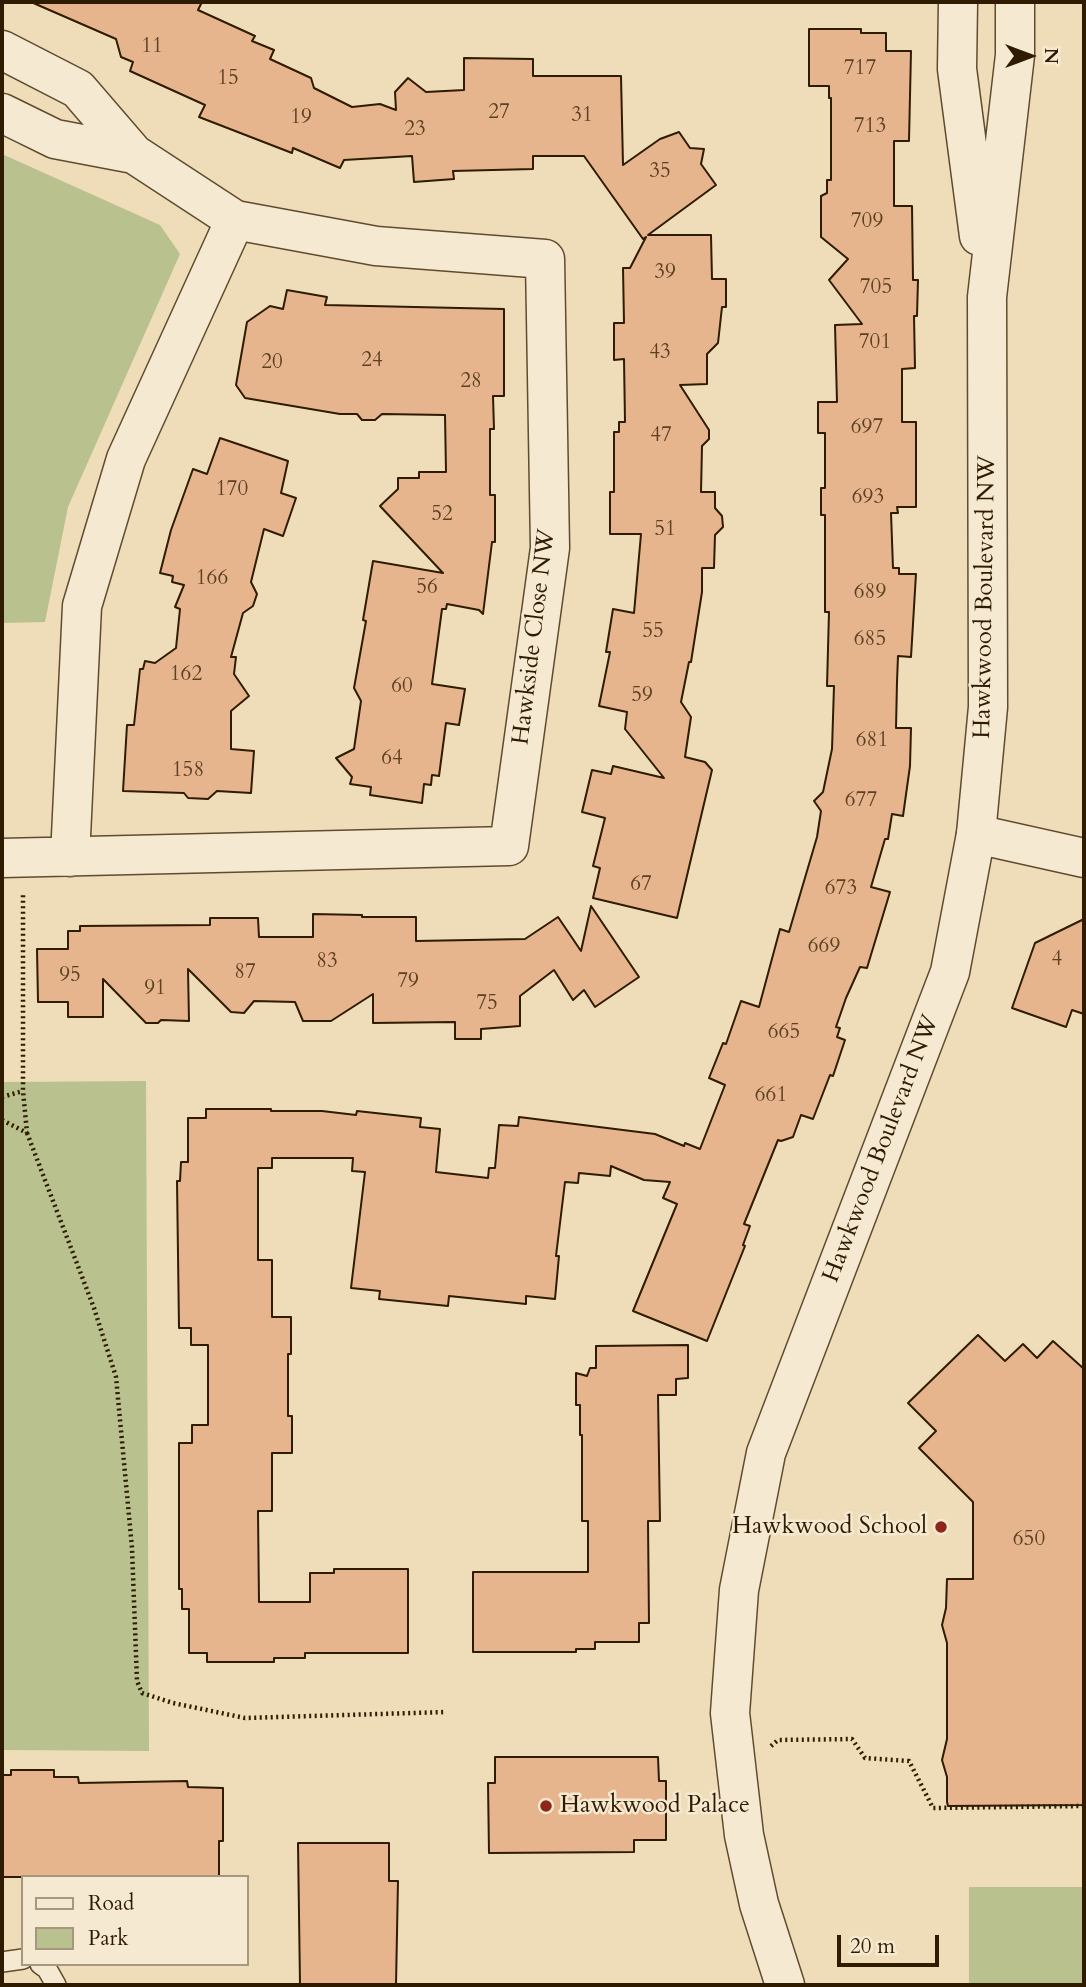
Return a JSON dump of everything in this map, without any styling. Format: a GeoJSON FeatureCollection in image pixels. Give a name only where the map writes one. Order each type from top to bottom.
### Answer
{"type":"FeatureCollection","features":[{"type":"Feature","properties":{"kind":"street","name":"Hawkwood Boulevard NW"},"geometry":{"type":"LineString","coordinates":[[958,2],[957,69],[987,297]]}},
{"type":"Feature","properties":{"kind":"street","name":"Hawkwood Boulevard NW"},"geometry":{"type":"LineString","coordinates":[[785,1985],[759,1904],[744,1835],[730,1713],[738,1590],[766,1453],[950,972],[976,834],[988,707],[987,297],[1015,55],[1015,2]]}},
{"type":"Feature","properties":{"kind":"street","name":"Hawkside Close NW"},"geometry":{"type":"LineString","coordinates":[[2,50],[78,89],[134,154],[235,220],[376,246],[545,259],[550,548],[509,846],[2,858]]}},
{"type":"Feature","properties":{"kind":"street","name":"Hawkside Close NW"},"geometry":{"type":"LineString","coordinates":[[2,113],[55,139],[134,154]]}},
{"type":"Feature","properties":{"kind":"street"},"geometry":{"type":"LineString","coordinates":[[70,857],[82,606],[126,459],[235,220]]}},
{"type":"Feature","properties":{"kind":"street"},"geometry":{"type":"LineString","coordinates":[[976,834],[1084,858]]}},
{"type":"Feature","properties":{"kind":"lane"},"geometry":{"type":"LineString","coordinates":[[2,1962],[21,1959]]}},
{"type":"Feature","properties":{"kind":"lane"},"geometry":{"type":"LineString","coordinates":[[43,1966],[55,1985]]}},
{"type":"Feature","properties":{"kind":"path"},"geometry":{"type":"LineString","coordinates":[[23,892],[23,1091],[27,1133],[94,1308],[116,1377],[132,1548],[137,1681],[142,1693],[173,1703],[245,1718],[446,1712]]}},
{"type":"Feature","properties":{"kind":"path"},"geometry":{"type":"LineString","coordinates":[[2,1097],[23,1091]]}},
{"type":"Feature","properties":{"kind":"path"},"geometry":{"type":"LineString","coordinates":[[2,1120],[27,1133]]}},
{"type":"Feature","properties":{"kind":"path"},"geometry":{"type":"LineString","coordinates":[[771,1746],[778,1740],[852,1739],[865,1758],[909,1761],[933,1808],[1084,1806]]}},
{"type":"Feature","properties":{"kind":"green space"},"geometry":{"type":"Polygon","coordinates":[[[2,154],[160,225],[180,254],[68,507],[45,622],[2,623],[2,154]]]}},
{"type":"Feature","properties":{"kind":"green space"},"geometry":{"type":"Polygon","coordinates":[[[146,1081],[149,1751],[2,1750],[2,1082],[146,1081]]]}},
{"type":"Feature","properties":{"kind":"green space"},"geometry":{"type":"Polygon","coordinates":[[[969,1887],[1084,1887],[1084,1985],[969,1985],[969,1887]]]}},
{"type":"Feature","properties":{"kind":"building"},"geometry":{"type":"Polygon","coordinates":[[[31,2],[202,2],[198,10],[255,36],[252,41],[274,50],[270,59],[311,78],[314,88],[352,107],[380,104],[396,110],[395,92],[408,78],[426,92],[464,90],[464,58],[533,59],[533,76],[621,76],[623,165],[660,139],[679,132],[690,148],[704,149],[701,164],[716,185],[648,235],[711,235],[712,279],[726,279],[726,307],[722,307],[718,343],[707,354],[707,384],[680,385],[709,430],[709,439],[702,446],[701,492],[715,492],[715,508],[722,516],[723,527],[715,535],[714,568],[702,568],[702,592],[691,662],[681,702],[691,717],[685,757],[705,762],[712,770],[677,918],[593,898],[600,868],[593,866],[605,818],[582,812],[592,770],[611,774],[613,766],[664,778],[625,729],[627,712],[599,706],[610,652],[606,652],[613,609],[634,613],[641,534],[610,534],[610,492],[614,492],[614,432],[619,432],[619,422],[625,422],[624,359],[614,360],[614,323],[624,323],[623,268],[630,268],[646,237],[643,239],[584,156],[533,156],[533,169],[453,171],[454,179],[414,182],[412,156],[344,160],[340,168],[293,148],[292,153],[199,117],[205,105],[130,71],[133,62],[121,57],[116,39],[31,2]]]}},
{"type":"Feature","properties":{"kind":"building"},"geometry":{"type":"Polygon","coordinates":[[[809,29],[861,29],[861,33],[886,33],[886,51],[911,51],[909,141],[894,141],[894,206],[912,206],[913,280],[918,280],[917,316],[914,316],[915,368],[902,369],[902,422],[916,422],[916,507],[897,507],[898,513],[891,513],[893,568],[899,568],[899,574],[916,574],[911,657],[898,656],[897,682],[896,728],[911,728],[910,766],[903,816],[892,814],[888,839],[885,839],[871,887],[890,892],[867,968],[860,967],[836,1027],[840,1028],[837,1037],[845,1040],[833,1076],[830,1075],[813,1119],[801,1115],[793,1137],[778,1140],[744,1224],[750,1226],[743,1245],[745,1246],[707,1341],[633,1311],[677,1204],[663,1198],[670,1182],[644,1180],[611,1166],[610,1176],[579,1173],[578,1183],[565,1182],[556,1256],[559,1256],[555,1299],[526,1296],[526,1304],[449,1296],[448,1306],[379,1299],[380,1291],[351,1288],[365,1172],[352,1171],[353,1158],[272,1158],[272,1168],[258,1168],[258,1260],[272,1260],[272,1317],[291,1317],[288,1416],[292,1416],[292,1453],[272,1453],[272,1511],[258,1511],[259,1602],[310,1602],[310,1573],[334,1573],[334,1569],[408,1569],[408,1653],[305,1653],[305,1658],[274,1658],[274,1662],[207,1662],[207,1653],[189,1653],[189,1609],[182,1609],[182,1589],[179,1589],[179,1443],[192,1443],[192,1425],[208,1425],[208,1345],[191,1345],[191,1328],[179,1328],[177,1181],[180,1181],[181,1162],[188,1162],[188,1118],[206,1118],[206,1109],[271,1109],[356,1115],[357,1111],[421,1118],[420,1127],[440,1129],[436,1172],[488,1178],[489,1168],[495,1168],[499,1125],[518,1126],[519,1117],[655,1134],[684,1146],[685,1143],[700,1149],[725,1085],[709,1078],[723,1043],[726,1044],[741,1001],[759,1007],[780,929],[789,932],[817,837],[821,811],[814,801],[823,792],[832,749],[834,686],[827,686],[829,612],[825,612],[825,515],[821,515],[821,488],[825,488],[825,433],[818,433],[818,402],[837,402],[835,325],[862,324],[829,280],[848,259],[821,237],[821,196],[827,193],[827,180],[831,180],[831,98],[829,86],[809,86],[809,29]]]}},
{"type":"Feature","properties":{"kind":"building"},"geometry":{"type":"Polygon","coordinates":[[[287,290],[327,297],[325,305],[504,309],[504,396],[493,396],[494,429],[490,429],[490,495],[495,495],[495,542],[492,542],[483,614],[479,610],[447,604],[446,609],[442,609],[432,684],[465,689],[459,725],[446,723],[439,776],[432,775],[431,785],[424,784],[422,803],[370,795],[371,787],[350,784],[352,777],[336,758],[354,749],[361,701],[354,688],[373,561],[443,573],[380,506],[398,489],[398,478],[419,478],[419,472],[446,472],[445,415],[382,414],[375,420],[362,420],[357,414],[340,414],[245,398],[236,385],[247,322],[270,306],[283,309],[287,290]]]}},
{"type":"Feature","properties":{"kind":"building"},"geometry":{"type":"Polygon","coordinates":[[[220,438],[288,461],[281,493],[296,498],[283,536],[264,529],[251,582],[257,594],[253,606],[243,613],[231,657],[236,657],[234,674],[249,696],[231,711],[231,749],[254,751],[251,793],[217,791],[208,799],[188,798],[184,793],[123,791],[127,725],[134,725],[140,669],[143,669],[145,661],[155,663],[176,648],[180,609],[175,607],[184,585],[172,582],[173,576],[160,573],[171,530],[193,469],[207,474],[220,438]]]}},
{"type":"Feature","properties":{"kind":"building"},"geometry":{"type":"Polygon","coordinates":[[[591,906],[639,977],[595,1007],[584,990],[573,1000],[554,970],[520,996],[520,1026],[481,1029],[481,1039],[455,1039],[455,1022],[373,1023],[373,994],[331,1021],[303,1021],[295,1002],[254,1001],[244,1013],[231,1012],[188,969],[189,1021],[161,1020],[158,1023],[146,1023],[103,979],[103,1017],[68,1017],[68,1002],[38,1002],[37,949],[68,949],[68,931],[80,931],[80,926],[210,925],[210,918],[258,918],[259,937],[313,937],[313,914],[362,915],[416,917],[416,941],[525,939],[558,917],[581,951],[591,906]]]}},
{"type":"Feature","properties":{"kind":"building"},"geometry":{"type":"Polygon","coordinates":[[[1084,919],[1084,1014],[1072,1010],[1066,1027],[1012,1008],[1035,943],[1084,919]]]}},
{"type":"Feature","properties":{"kind":"building"},"geometry":{"type":"Polygon","coordinates":[[[978,1335],[1005,1361],[1023,1344],[1037,1358],[1053,1341],[1084,1369],[1084,1805],[948,1806],[947,1802],[947,1777],[942,1760],[947,1739],[947,1643],[942,1625],[946,1608],[947,1579],[973,1579],[973,1502],[919,1448],[936,1431],[908,1403],[978,1335]]]}},
{"type":"Feature","properties":{"kind":"building"},"geometry":{"type":"Polygon","coordinates":[[[688,1345],[688,1378],[676,1379],[676,1395],[658,1395],[660,1521],[648,1521],[649,1623],[639,1623],[639,1642],[595,1642],[595,1649],[576,1649],[576,1652],[473,1652],[473,1572],[588,1572],[588,1521],[582,1521],[582,1435],[580,1405],[576,1405],[576,1373],[587,1376],[590,1368],[596,1368],[596,1346],[688,1345]]]}},
{"type":"Feature","properties":{"kind":"building"},"geometry":{"type":"Polygon","coordinates":[[[495,1757],[658,1757],[659,1781],[666,1781],[666,1840],[634,1840],[634,1852],[489,1853],[488,1783],[495,1783],[495,1757]]]}},
{"type":"Feature","properties":{"kind":"building"},"geometry":{"type":"Polygon","coordinates":[[[11,1770],[54,1770],[54,1777],[78,1777],[79,1783],[187,1781],[188,1787],[223,1788],[223,1841],[219,1841],[219,1875],[2,1877],[2,1775],[11,1775],[11,1770]]]}},
{"type":"Feature","properties":{"kind":"building"},"geometry":{"type":"Polygon","coordinates":[[[298,1843],[389,1843],[389,1881],[398,1881],[396,1985],[300,1985],[298,1843]]]}},
{"type":"Feature","properties":{"kind":"place","name":"Hawkwood School"},"geometry":{"type":"Point","coordinates":[941,1527]}},
{"type":"Feature","properties":{"kind":"place","name":"Hawkwood Palace"},"geometry":{"type":"Point","coordinates":[546,1806]}}]}
